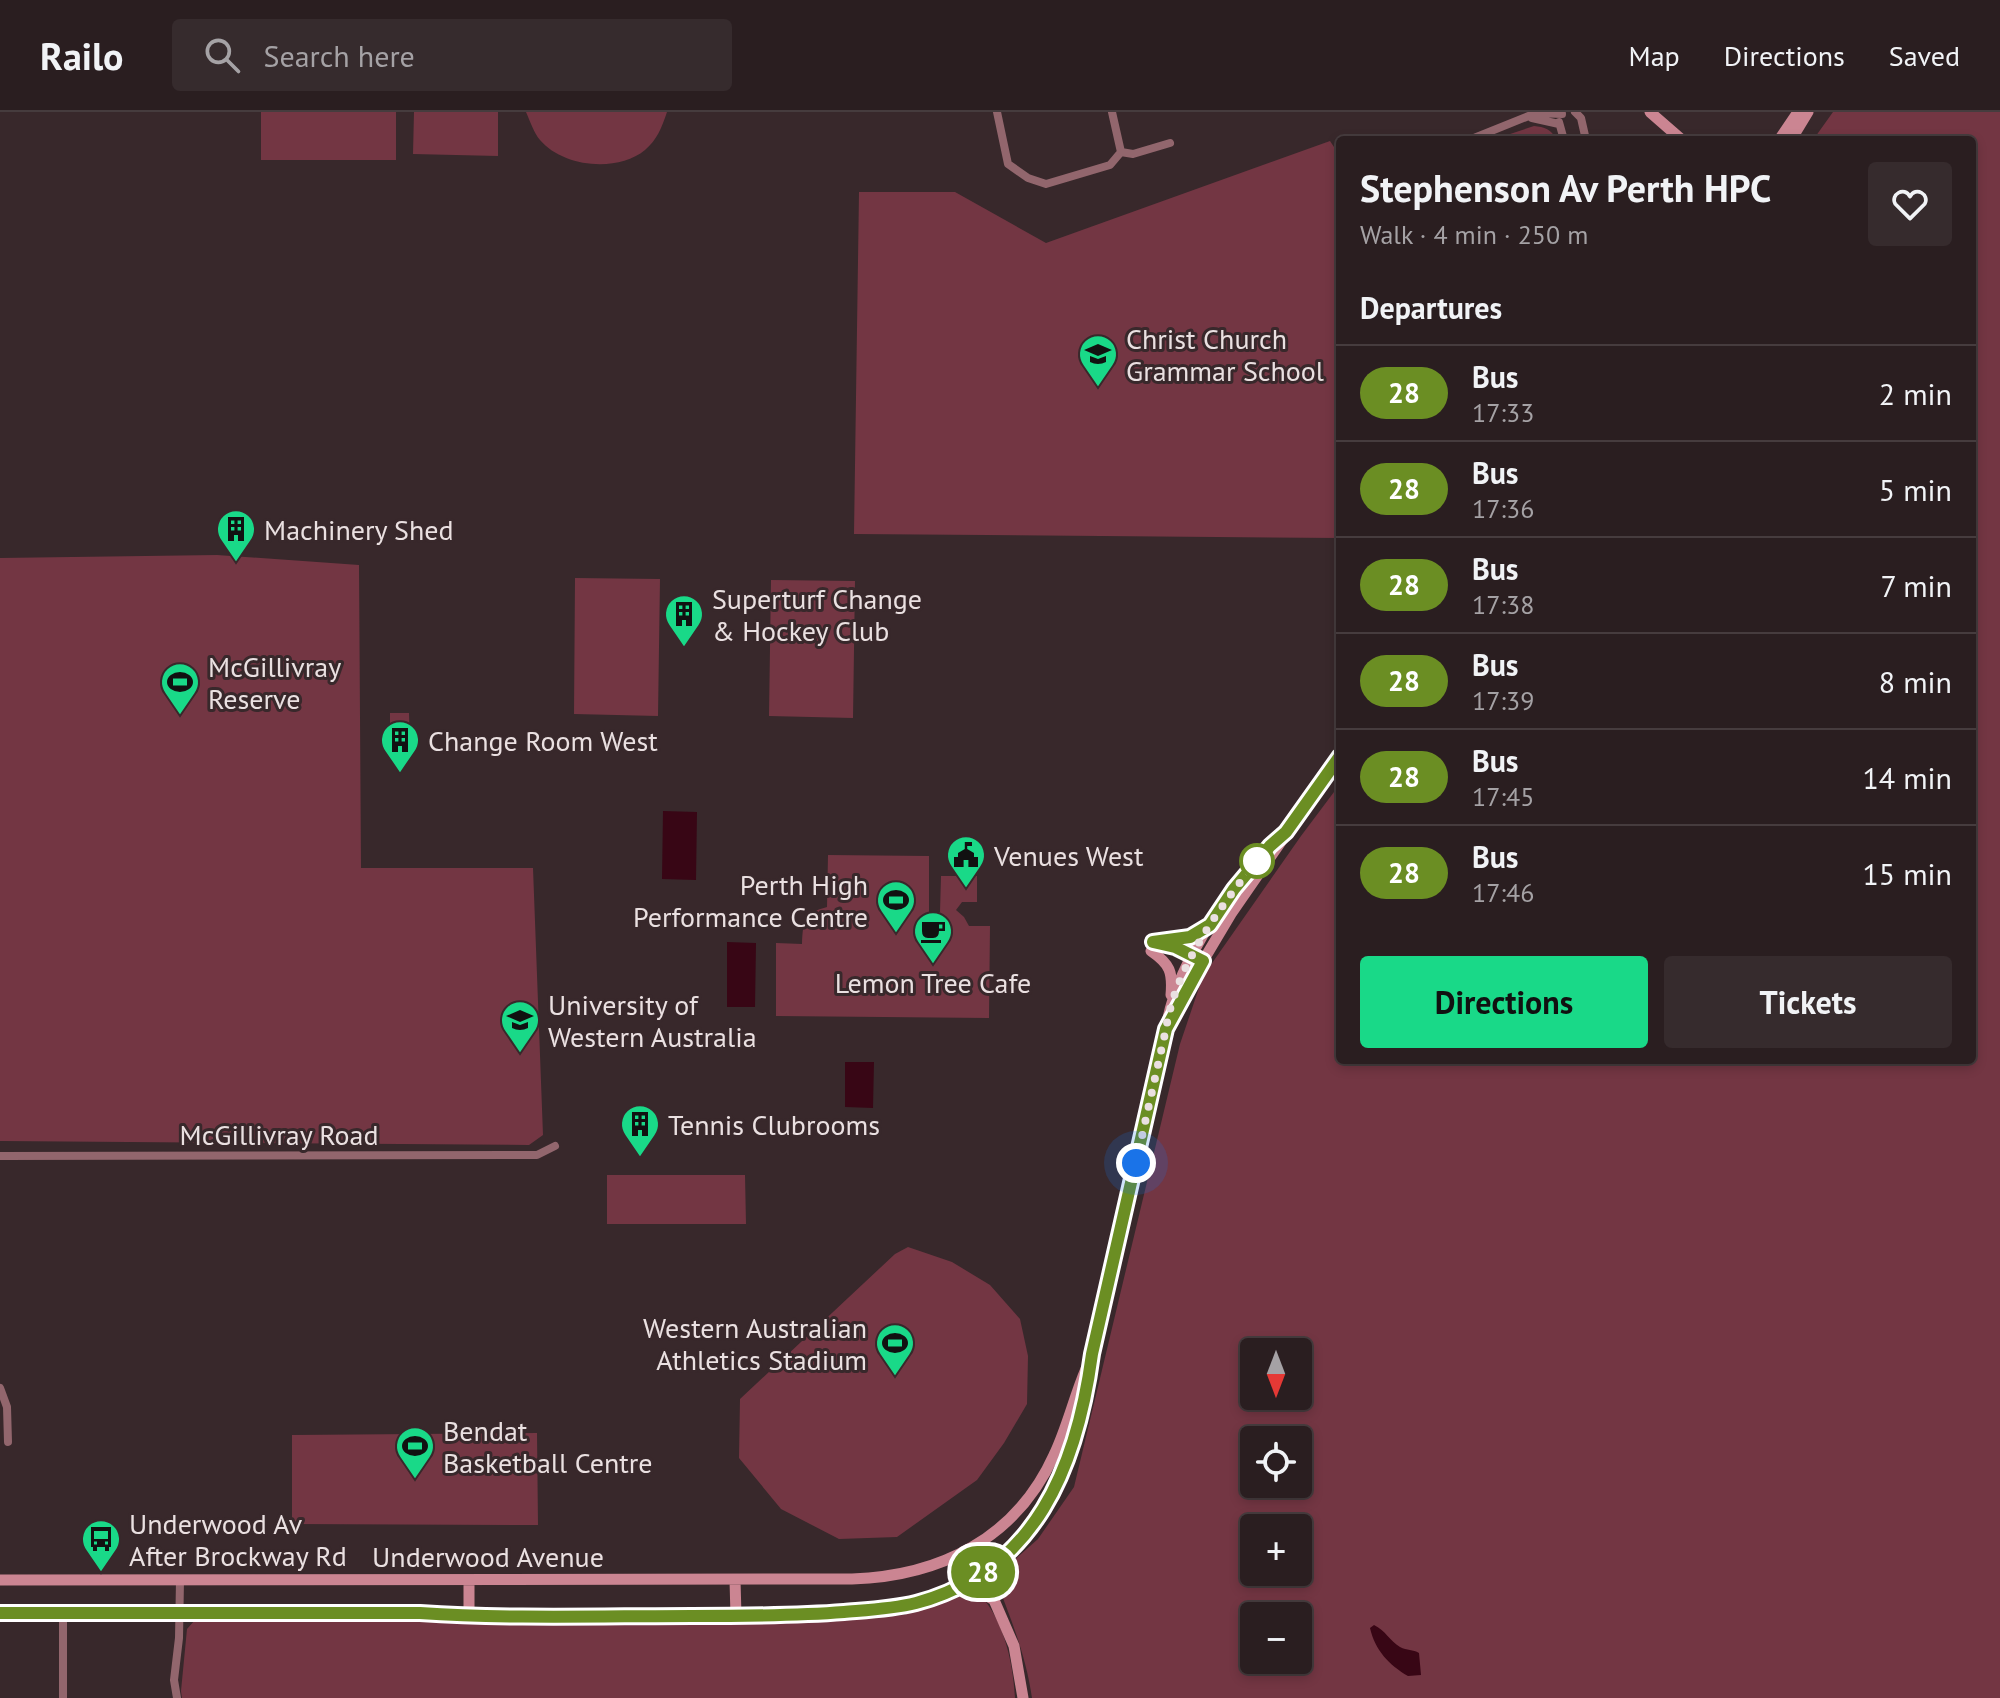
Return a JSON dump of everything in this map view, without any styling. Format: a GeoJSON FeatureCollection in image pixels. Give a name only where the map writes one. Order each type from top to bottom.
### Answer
{"type":"FeatureCollection","features":[{"type":"Feature","properties":{"kind":"main road"},"geometry":{"type":"LineString","coordinates":[[1650,112],[1677,136]]}},
{"type":"Feature","properties":{"kind":"main road"},"geometry":{"type":"LineString","coordinates":[[1782,136],[1798,112]]}},
{"type":"Feature","properties":{"kind":"main road"},"geometry":{"type":"LineString","coordinates":[[1794,136],[1808,112]]}},
{"type":"Feature","properties":{"kind":"main road"},"geometry":{"type":"LineString","coordinates":[[1166,1029],[1224,926],[1336,762]]}},
{"type":"Feature","properties":{"kind":"main road"},"geometry":{"type":"LineString","coordinates":[[1169,1007],[1188,963],[1234,889],[1286,832]]}},
{"type":"Feature","properties":{"kind":"main road"},"geometry":{"type":"LineString","coordinates":[[1092,1354],[1166,1029],[1171,973],[1152,946],[1190,937],[1210,925]]}},
{"type":"Feature","properties":{"kind":"main road","name":"Underwood Avenue"},"geometry":{"type":"LineString","coordinates":[[0,1580],[852,1579],[919,1571],[965,1552],[1005,1523],[1026,1501],[1043,1478],[1054,1455],[1092,1354]]}},
{"type":"Feature","properties":{"kind":"main road","name":"Underwood Avenue"},"geometry":{"type":"LineString","coordinates":[[0,1613],[736,1616],[822,1614],[892,1608],[933,1598],[979,1575],[1024,1537],[1056,1490],[1086,1396],[1092,1354]]}},
{"type":"Feature","properties":{"kind":"main road"},"geometry":{"type":"LineString","coordinates":[[965,1552],[994,1593],[994,1600],[1014,1646],[1023,1698]]}},
{"type":"Feature","properties":{"kind":"main road"},"geometry":{"type":"LineString","coordinates":[[469,1580],[469,1616]]}},
{"type":"Feature","properties":{"kind":"main road"},"geometry":{"type":"LineString","coordinates":[[735,1580],[736,1616]]}},
{"type":"Feature","properties":{"kind":"street"},"geometry":{"type":"LineString","coordinates":[[997,112],[1008,164],[1028,178],[1046,184],[1110,165],[1121,152]]}},
{"type":"Feature","properties":{"kind":"street"},"geometry":{"type":"LineString","coordinates":[[1112,112],[1121,152]]}},
{"type":"Feature","properties":{"kind":"street"},"geometry":{"type":"LineString","coordinates":[[1586,136],[1578,115],[1589,112]]}},
{"type":"Feature","properties":{"kind":"street"},"geometry":{"type":"LineString","coordinates":[[1479,136],[1536,113],[1562,117]]}},
{"type":"Feature","properties":{"kind":"street"},"geometry":{"type":"LineString","coordinates":[[1121,152],[1133,154],[1170,143]]}},
{"type":"Feature","properties":{"kind":"street","name":"McGillivray Road"},"geometry":{"type":"LineString","coordinates":[[0,1156],[537,1155],[555,1146]]}},
{"type":"Feature","properties":{"kind":"street"},"geometry":{"type":"LineString","coordinates":[[0,1388],[7,1407],[8,1442]]}},
{"type":"Feature","properties":{"kind":"street"},"geometry":{"type":"LineString","coordinates":[[177,1698],[174,1680],[180,1580]]}},
{"type":"Feature","properties":{"kind":"street"},"geometry":{"type":"LineString","coordinates":[[63,1613],[63,1698]]}},
{"type":"Feature","properties":{"kind":"shaded area"},"geometry":{"type":"Polygon","coordinates":[[[261,112],[396,112],[396,160],[261,160],[261,112]]]}},
{"type":"Feature","properties":{"kind":"shaded area"},"geometry":{"type":"Polygon","coordinates":[[[414,112],[498,112],[498,156],[413,154],[414,112]]]}},
{"type":"Feature","properties":{"kind":"shaded area"},"geometry":{"type":"Polygon","coordinates":[[[526,112],[667,112],[659,133],[645,150],[620,162],[591,164],[562,156],[550,149],[538,137],[526,112]]]}},
{"type":"Feature","properties":{"kind":"shaded area"},"geometry":{"type":"Polygon","coordinates":[[[1833,112],[2000,112],[2000,1698],[1032,1698],[1022,1651],[995,1577],[1038,1539],[1074,1487],[1180,1044],[1203,976],[1336,789],[1336,1064],[1976,1064],[1976,136],[1816,136],[1833,112]]]}},
{"type":"Feature","properties":{"kind":"shaded area"},"geometry":{"type":"Polygon","coordinates":[[[1534,126],[1547,129],[1554,136],[1504,136],[1534,126]]]}},
{"type":"Feature","properties":{"kind":"shaded area","name":"Christ Church Grammar School"},"geometry":{"type":"Polygon","coordinates":[[[1330,141],[1336,150],[1336,538],[854,534],[859,192],[955,192],[1046,243],[1330,141]]]}},
{"type":"Feature","properties":{"kind":"shaded area","name":"McGillivray Reserve"},"geometry":{"type":"Polygon","coordinates":[[[217,555],[359,565],[361,868],[533,868],[543,1135],[529,1145],[0,1141],[0,558],[217,555]]]}},
{"type":"Feature","properties":{"kind":"shaded area"},"geometry":{"type":"Polygon","coordinates":[[[575,578],[660,579],[658,716],[574,714],[575,578]]]}},
{"type":"Feature","properties":{"kind":"shaded area"},"geometry":{"type":"Polygon","coordinates":[[[771,580],[855,581],[853,718],[769,716],[771,580]]]}},
{"type":"Feature","properties":{"kind":"shaded area"},"geometry":{"type":"Polygon","coordinates":[[[390,713],[409,713],[410,744],[390,744],[390,713]]]}},
{"type":"Feature","properties":{"kind":"shaded area"},"geometry":{"type":"Polygon","coordinates":[[[663,811],[697,812],[696,880],[662,879],[663,811]]]}},
{"type":"Feature","properties":{"kind":"shaded area","name":"Perth High Performance Centre"},"geometry":{"type":"Polygon","coordinates":[[[828,855],[929,856],[929,912],[940,912],[941,876],[977,876],[977,902],[962,902],[956,910],[969,926],[990,926],[989,1018],[776,1016],[776,943],[802,944],[806,919],[827,907],[828,855]]]}},
{"type":"Feature","properties":{"kind":"shaded area"},"geometry":{"type":"Polygon","coordinates":[[[727,942],[756,943],[755,1007],[727,1007],[727,942]]]}},
{"type":"Feature","properties":{"kind":"shaded area"},"geometry":{"type":"Polygon","coordinates":[[[845,1062],[874,1062],[873,1108],[845,1107],[845,1062]]]}},
{"type":"Feature","properties":{"kind":"shaded area"},"geometry":{"type":"Polygon","coordinates":[[[607,1175],[745,1175],[746,1224],[607,1224],[607,1175]]]}},
{"type":"Feature","properties":{"kind":"shaded area","name":"Western Australian Athletics Stadium"},"geometry":{"type":"Polygon","coordinates":[[[908,1247],[952,1262],[990,1285],[1020,1319],[1028,1356],[1027,1404],[977,1480],[897,1537],[839,1539],[781,1509],[739,1458],[740,1399],[895,1254],[908,1247]]]}},
{"type":"Feature","properties":{"kind":"shaded area","name":"Bendat Basketball Centre"},"geometry":{"type":"Polygon","coordinates":[[[537,1433],[538,1525],[292,1524],[292,1435],[537,1433]]]}},
{"type":"Feature","properties":{"kind":"shaded area"},"geometry":{"type":"Polygon","coordinates":[[[974,1589],[992,1611],[1005,1639],[1015,1698],[182,1698],[181,1691],[187,1629],[195,1620],[393,1619],[526,1624],[804,1621],[903,1615],[974,1589]]]}},
{"type":"Feature","properties":{"kind":"shaded area"},"geometry":{"type":"Polygon","coordinates":[[[1374,1625],[1400,1647],[1419,1653],[1421,1675],[1408,1676],[1389,1662],[1372,1636],[1370,1628],[1374,1625]]]}},
{"type":"Feature","properties":{"kind":"bus line","name":"28"},"geometry":{"type":"LineString","coordinates":[[0,1613],[420,1613],[542,1617],[822,1614],[917,1603],[947,1592],[983,1572],[1024,1537],[1056,1490],[1086,1396],[1092,1354],[1166,1029],[1203,961],[1175,947],[1153,942],[1190,937],[1210,925],[1234,889],[1286,832],[1336,762]]}},
{"type":"Feature","properties":{"kind":"place","name":"Christ Church Grammar School"},"geometry":{"type":"Point","coordinates":[1098,388]}},
{"type":"Feature","properties":{"kind":"place","name":"Machinery Shed"},"geometry":{"type":"Point","coordinates":[236,563]}},
{"type":"Feature","properties":{"kind":"place","name":"Superturf Change & Hockey Club"},"geometry":{"type":"Point","coordinates":[684,648]}},
{"type":"Feature","properties":{"kind":"place","name":"McGillivray Reserve"},"geometry":{"type":"Point","coordinates":[180,716]}},
{"type":"Feature","properties":{"kind":"place","name":"Change Room West"},"geometry":{"type":"Point","coordinates":[400,774]}},
{"type":"Feature","properties":{"kind":"place","name":"Venues West"},"geometry":{"type":"Point","coordinates":[966,889]}},
{"type":"Feature","properties":{"kind":"place","name":"Perth High Performance Centre"},"geometry":{"type":"Point","coordinates":[896,934]}},
{"type":"Feature","properties":{"kind":"place","name":"Lemon Tree Cafe"},"geometry":{"type":"Point","coordinates":[933,965]}},
{"type":"Feature","properties":{"kind":"place","name":"University of Western Australia"},"geometry":{"type":"Point","coordinates":[520,1054]}},
{"type":"Feature","properties":{"kind":"place","name":"Tennis Clubrooms"},"geometry":{"type":"Point","coordinates":[640,1158]}},
{"type":"Feature","properties":{"kind":"place","name":"Western Australian Athletics Stadium"},"geometry":{"type":"Point","coordinates":[895,1377]}},
{"type":"Feature","properties":{"kind":"place","name":"Bendat Basketball Centre"},"geometry":{"type":"Point","coordinates":[415,1480]}},
{"type":"Feature","properties":{"kind":"place","name":"Underwood Av After Brockway Rd"},"geometry":{"type":"Point","coordinates":[101,1573]}},
{"type":"Feature","properties":{"kind":"route"},"geometry":{"type":"LineString","coordinates":[[1136,1163],[1169,1007],[1188,963],[1210,925],[1257,861]]}}]}
